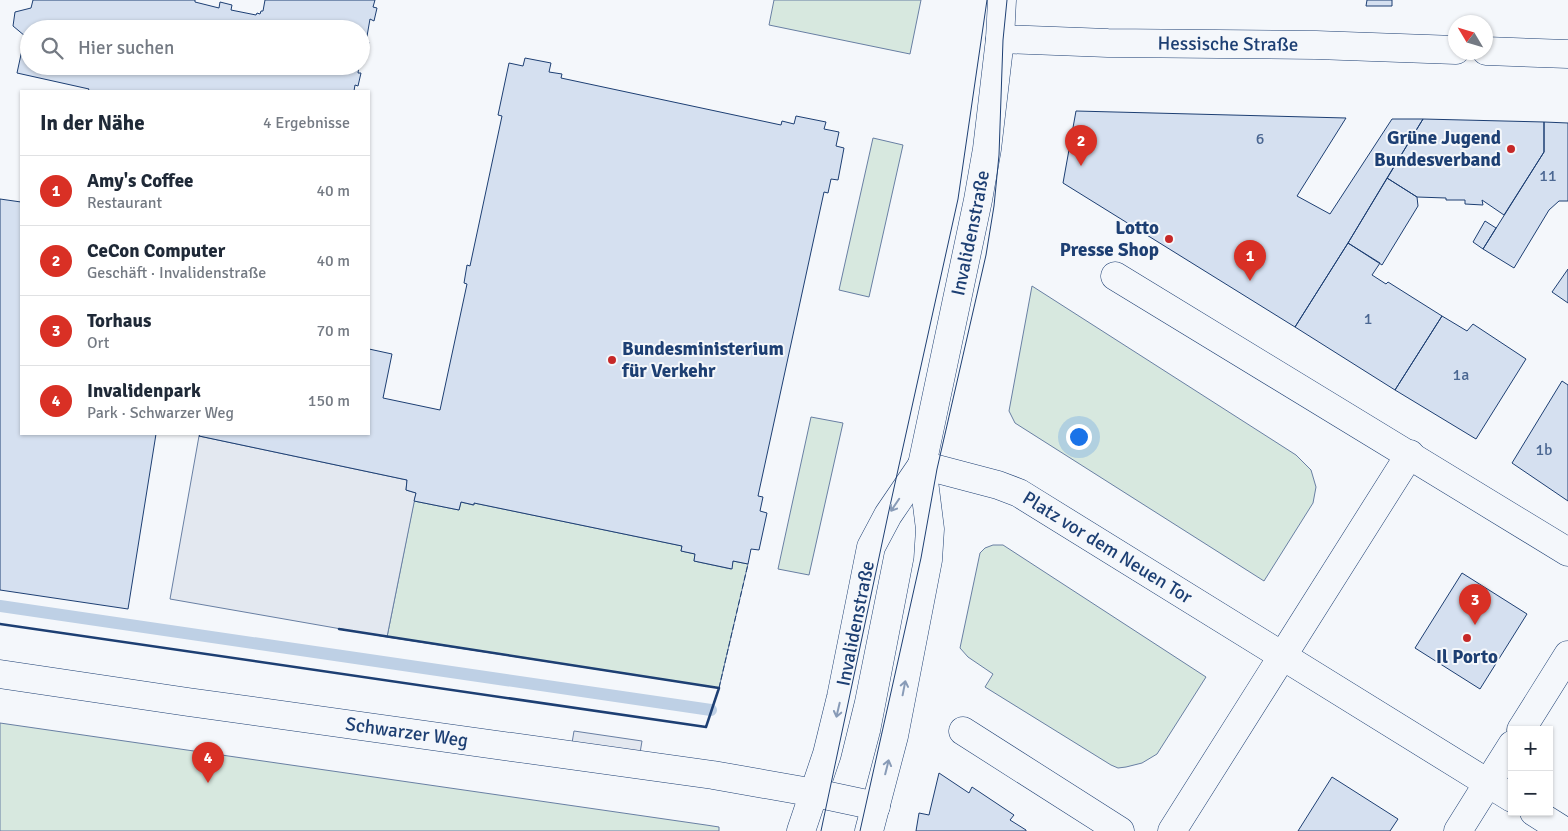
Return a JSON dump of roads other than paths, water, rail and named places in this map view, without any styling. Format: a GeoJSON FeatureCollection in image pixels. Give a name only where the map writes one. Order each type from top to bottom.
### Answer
{"type":"FeatureCollection","features":[{"type":"Feature","properties":{"kind":"street","name":"Invalidenstraße"},"geometry":{"type":"LineString","coordinates":[[815,792],[872,819],[894,736],[928,560],[930,529],[922,465],[987,149],[1000,40],[1002,0]]}},
{"type":"Feature","properties":{"kind":"street","name":"Hessische Straße"},"geometry":{"type":"LineString","coordinates":[[1000,40],[1448,50]]}},
{"type":"Feature","properties":{"kind":"street"},"geometry":{"type":"LineString","coordinates":[[1493,51],[1568,54]]}},
{"type":"Feature","properties":{"kind":"street"},"geometry":{"type":"LineString","coordinates":[[1115,276],[1568,552]]}},
{"type":"Feature","properties":{"kind":"street"},"geometry":{"type":"LineString","coordinates":[[1172,831],[1410,454]]}},
{"type":"Feature","properties":{"kind":"street","name":"Invalidenstraße"},"geometry":{"type":"LineString","coordinates":[[801,831],[827,754],[841,697],[871,547],[888,515],[922,465]]}},
{"type":"Feature","properties":{"kind":"street","name":"Platz vor dem Neuen Tor"},"geometry":{"type":"LineString","coordinates":[[922,465],[1019,493],[1508,796]]}},
{"type":"Feature","properties":{"kind":"street"},"geometry":{"type":"LineString","coordinates":[[1524,726],[1568,655]]}},
{"type":"Feature","properties":{"kind":"street","name":"Schwarzer Weg"},"geometry":{"type":"LineString","coordinates":[[0,674],[208,705],[713,775],[815,792]]}},
{"type":"Feature","properties":{"kind":"street"},"geometry":{"type":"LineString","coordinates":[[964,731],[1120,831]]}},
{"type":"Feature","properties":{"kind":"street"},"geometry":{"type":"LineString","coordinates":[[1458,831],[1508,751]]}},
{"type":"Feature","properties":{"kind":"street"},"geometry":{"type":"LineString","coordinates":[[1540,816],[1564,831]]}},
{"type":"Feature","properties":{"kind":"waterway"},"geometry":{"type":"LineString","coordinates":[[0,606],[711,710]]}},
{"type":"Feature","properties":{"kind":"tram line"},"geometry":{"type":"LineString","coordinates":[[821,831],[958,199],[987,0]]}},
{"type":"Feature","properties":{"kind":"tram line"},"geometry":{"type":"LineString","coordinates":[[860,831],[921,558],[937,469],[986,255],[994,206],[999,155],[1003,40],[1007,0]]}},
{"type":"Feature","properties":{"kind":"place","name":"Grüne Jugend Bundesverband"},"geometry":{"type":"Point","coordinates":[1511,149]}},
{"type":"Feature","properties":{"kind":"place","name":"CeCon Computer"},"geometry":{"type":"Point","coordinates":[1081,166]}},
{"type":"Feature","properties":{"kind":"place","name":"Lotto Presse Shop"},"geometry":{"type":"Point","coordinates":[1169,239]}},
{"type":"Feature","properties":{"kind":"place","name":"Amy's Coffee"},"geometry":{"type":"Point","coordinates":[1250,281]}},
{"type":"Feature","properties":{"kind":"place","name":"Bundesministerium für Verkehr"},"geometry":{"type":"Point","coordinates":[612,360]}},
{"type":"Feature","properties":{"kind":"place","name":"Torhaus"},"geometry":{"type":"Point","coordinates":[1475,625]}},
{"type":"Feature","properties":{"kind":"place","name":"Il Porto"},"geometry":{"type":"Point","coordinates":[1467,638]}},
{"type":"Feature","properties":{"kind":"place","name":"Invalidenpark"},"geometry":{"type":"Point","coordinates":[208,783]}}]}
